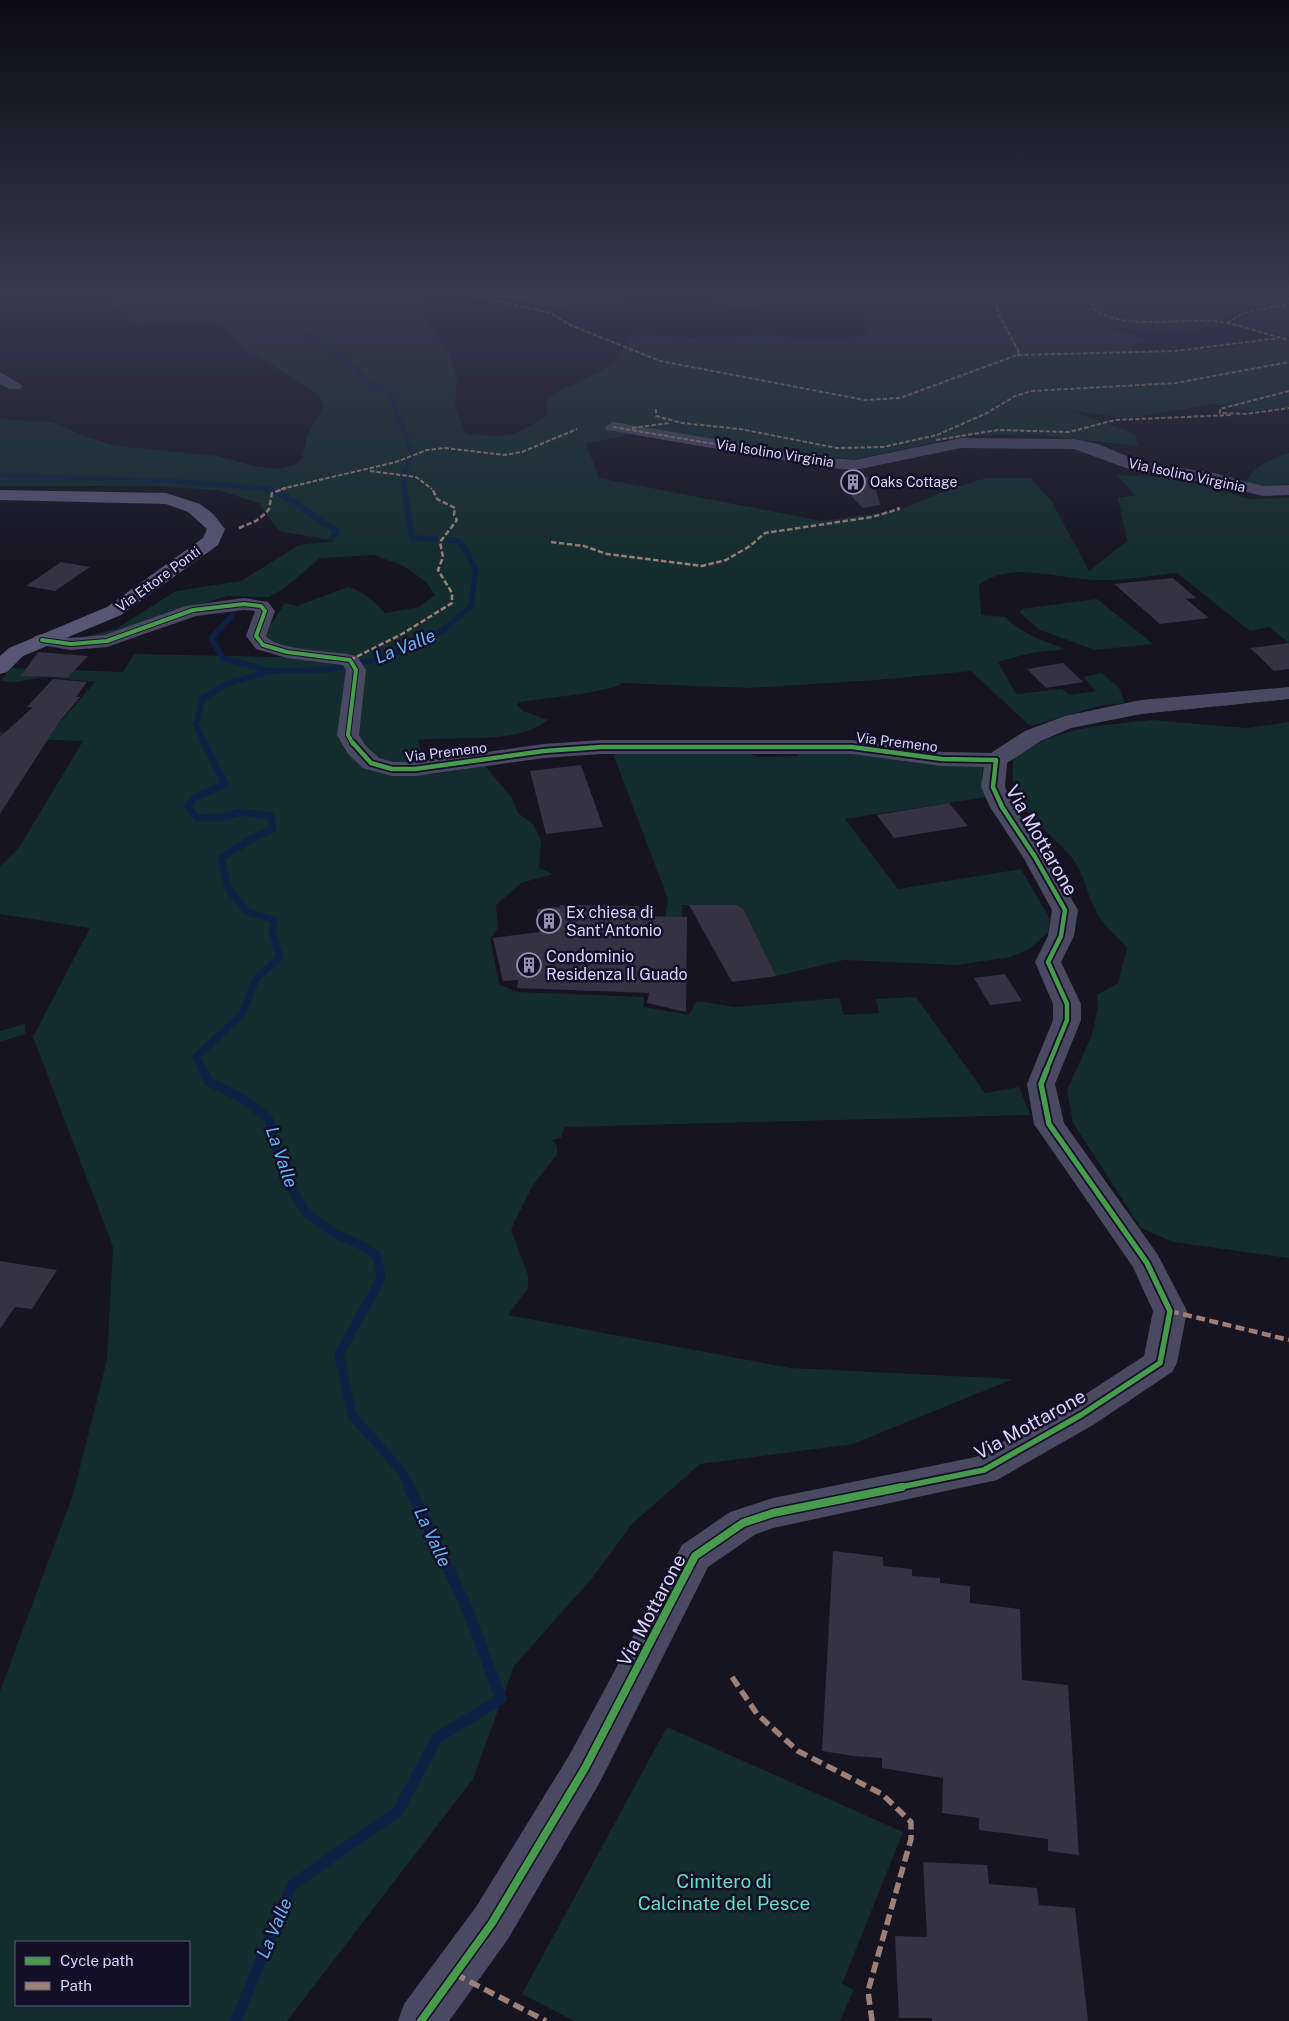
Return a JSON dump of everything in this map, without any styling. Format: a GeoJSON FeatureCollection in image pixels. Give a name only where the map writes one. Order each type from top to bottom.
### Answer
{"type":"FeatureCollection","features":[{"type":"Feature","properties":{"kind":"street"},"geometry":{"type":"LineString","coordinates":[[11,383],[15,386]]}},
{"type":"Feature","properties":{"kind":"street","name":"Via Isolino Virginia"},"geometry":{"type":"LineString","coordinates":[[613,427],[828,463],[855,465],[961,443],[1074,444],[1092,448],[1137,467],[1214,478],[1263,491],[1289,490]]}},
{"type":"Feature","properties":{"kind":"street","name":"Via Ettore Ponti"},"geometry":{"type":"LineString","coordinates":[[0,495],[84,495],[152,498],[174,501],[193,507],[204,514],[216,529],[211,541],[114,611],[16,652],[0,668]]}},
{"type":"Feature","properties":{"kind":"street","name":"Via Premeno"},"geometry":{"type":"LineString","coordinates":[[42,640],[71,644],[107,641],[193,610],[244,604],[261,606],[265,611],[256,636],[263,645],[287,652],[348,662],[348,735],[356,749],[371,763],[392,769],[416,769],[544,751],[601,747],[852,747],[942,758],[996,760]]}},
{"type":"Feature","properties":{"kind":"street"},"geometry":{"type":"LineString","coordinates":[[996,760],[1033,736],[1065,722],[1141,707],[1289,692]]}},
{"type":"Feature","properties":{"kind":"street","name":"Via Mottarone"},"geometry":{"type":"LineString","coordinates":[[421,2021],[492,1923],[585,1768],[695,1556],[743,1523],[773,1513],[984,1470],[1081,1415],[1160,1363],[1170,1311],[1147,1263],[1049,1124],[1041,1084],[1067,1020],[1067,1004],[1048,962],[1061,936],[1065,910],[1035,857],[1002,806],[994,787],[996,760]]}},
{"type":"Feature","properties":{"kind":"green space"},"geometry":{"type":"Polygon","coordinates":[[[301,383],[457,383],[455,406],[466,434],[501,436],[517,433],[547,414],[547,397],[575,383],[1289,383],[1289,407],[1252,411],[1214,404],[1130,418],[1071,411],[1130,432],[1136,436],[1138,446],[1040,435],[970,435],[856,459],[824,457],[654,429],[586,444],[599,478],[822,521],[899,510],[947,490],[986,478],[1030,478],[1051,500],[1089,571],[1127,541],[1118,498],[1135,495],[1117,475],[1158,477],[1208,486],[1248,499],[1289,498],[1289,643],[1269,627],[1250,631],[1177,573],[1095,580],[1020,572],[991,578],[979,585],[981,615],[1005,617],[1041,640],[1065,649],[1031,653],[998,662],[1016,694],[1062,689],[1070,695],[1096,691],[1083,677],[1102,673],[1119,688],[1125,703],[1103,705],[1030,726],[971,671],[876,680],[749,688],[622,683],[591,692],[520,702],[517,705],[523,711],[548,720],[534,728],[519,733],[485,738],[418,740],[429,775],[485,766],[512,798],[518,813],[533,824],[541,840],[539,868],[553,874],[521,883],[496,905],[498,928],[490,939],[499,984],[517,992],[644,997],[643,1007],[689,1015],[697,1001],[736,1007],[839,998],[844,1015],[879,1013],[876,999],[916,997],[985,1093],[1019,1087],[1030,1115],[565,1127],[561,1138],[552,1140],[557,1146],[557,1155],[533,1185],[511,1229],[528,1275],[528,1288],[508,1315],[790,1368],[1013,1379],[853,1444],[700,1464],[632,1524],[593,1577],[514,1666],[473,1779],[287,2021],[0,2021],[0,1691],[73,1495],[107,1360],[113,1247],[33,1037],[90,928],[0,914],[0,866],[18,849],[83,741],[0,738],[0,732],[34,733],[46,719],[62,720],[95,682],[46,677],[15,682],[1,681],[11,668],[123,672],[134,654],[283,657],[307,652],[279,645],[265,634],[285,603],[297,606],[348,587],[364,594],[385,613],[419,607],[435,595],[426,582],[404,566],[374,555],[320,558],[285,588],[269,597],[227,596],[183,609],[131,629],[90,640],[88,636],[116,629],[176,591],[241,581],[299,545],[335,541],[279,531],[259,503],[218,490],[149,486],[0,486],[0,419],[52,422],[85,436],[116,446],[218,456],[254,466],[276,469],[295,465],[302,459],[307,436],[323,407],[319,395],[301,383]]]}},
{"type":"Feature","properties":{"kind":"green space"},"geometry":{"type":"Polygon","coordinates":[[[1289,453],[1289,484],[1262,487],[1245,484],[1252,473],[1258,468],[1269,461],[1289,453]]]}},
{"type":"Feature","properties":{"kind":"green space"},"geometry":{"type":"Polygon","coordinates":[[[1097,599],[1153,644],[1095,650],[1040,630],[1020,613],[1021,609],[1097,599]]]}},
{"type":"Feature","properties":{"kind":"green space"},"geometry":{"type":"Polygon","coordinates":[[[1152,720],[1247,728],[1289,722],[1289,1258],[1173,1242],[1141,1228],[1073,1123],[1067,1090],[1092,1035],[1098,1008],[1097,995],[1118,983],[1127,948],[1100,918],[1080,871],[1072,858],[1039,825],[1021,803],[1015,791],[1012,776],[1014,758],[1031,747],[1063,733],[1097,726],[1152,720]]]}},
{"type":"Feature","properties":{"kind":"green space"},"geometry":{"type":"Polygon","coordinates":[[[741,750],[757,757],[798,756],[799,753],[861,752],[975,763],[985,768],[982,773],[987,797],[845,819],[898,889],[1021,869],[1050,919],[1048,932],[1031,948],[1011,957],[957,965],[844,960],[776,976],[744,910],[738,905],[682,905],[682,917],[665,917],[668,899],[614,756],[625,751],[741,750]]]}},
{"type":"Feature","properties":{"kind":"green space"},"geometry":{"type":"Polygon","coordinates":[[[25,1024],[25,1034],[0,1042],[0,1031],[25,1024]]]}},
{"type":"Feature","properties":{"kind":"green space","name":"Cimitero di Calcinate del Pesce"},"geometry":{"type":"Polygon","coordinates":[[[667,1727],[903,1832],[842,1984],[854,1990],[840,2021],[574,2021],[522,1994],[667,1727]]]}},
{"type":"Feature","properties":{"kind":"building"},"geometry":{"type":"Polygon","coordinates":[[[846,477],[872,477],[880,505],[863,508],[852,497],[846,477]]]}},
{"type":"Feature","properties":{"kind":"building"},"geometry":{"type":"Polygon","coordinates":[[[61,562],[90,567],[55,591],[26,586],[61,562]]]}},
{"type":"Feature","properties":{"kind":"building"},"geometry":{"type":"Polygon","coordinates":[[[1173,578],[1196,598],[1186,599],[1209,618],[1160,624],[1114,584],[1173,578]]]}},
{"type":"Feature","properties":{"kind":"building"},"geometry":{"type":"Polygon","coordinates":[[[1289,643],[1289,669],[1274,671],[1250,648],[1289,643]]]}},
{"type":"Feature","properties":{"kind":"building"},"geometry":{"type":"Polygon","coordinates":[[[38,652],[88,656],[68,677],[21,676],[38,652]]]}},
{"type":"Feature","properties":{"kind":"building"},"geometry":{"type":"Polygon","coordinates":[[[1063,663],[1083,682],[1046,688],[1027,669],[1063,663]]]}},
{"type":"Feature","properties":{"kind":"building"},"geometry":{"type":"Polygon","coordinates":[[[53,679],[87,682],[76,697],[80,697],[59,722],[0,814],[0,737],[33,707],[27,707],[53,679]]]}},
{"type":"Feature","properties":{"kind":"building"},"geometry":{"type":"Polygon","coordinates":[[[581,765],[603,827],[546,834],[530,771],[581,765]]]}},
{"type":"Feature","properties":{"kind":"building"},"geometry":{"type":"Polygon","coordinates":[[[949,803],[968,826],[894,838],[877,815],[949,803]]]}},
{"type":"Feature","properties":{"kind":"building","name":"Condominio Residenza Il Guado"},"geometry":{"type":"Polygon","coordinates":[[[560,905],[639,906],[639,916],[687,917],[686,1012],[647,1003],[649,993],[517,988],[518,980],[503,981],[493,938],[540,932],[537,909],[560,907],[560,905]]]}},
{"type":"Feature","properties":{"kind":"building"},"geometry":{"type":"Polygon","coordinates":[[[689,905],[738,905],[744,910],[776,976],[732,982],[689,905]]]}},
{"type":"Feature","properties":{"kind":"building"},"geometry":{"type":"Polygon","coordinates":[[[1005,974],[1022,1001],[990,1005],[974,978],[1005,974]]]}},
{"type":"Feature","properties":{"kind":"building"},"geometry":{"type":"Polygon","coordinates":[[[0,1261],[57,1270],[32,1309],[15,1307],[0,1329],[0,1261]]]}},
{"type":"Feature","properties":{"kind":"building"},"geometry":{"type":"Polygon","coordinates":[[[833,1551],[883,1557],[883,1566],[912,1569],[912,1576],[940,1578],[940,1583],[970,1586],[970,1603],[1020,1609],[1022,1680],[1068,1685],[1079,1855],[1048,1851],[1048,1839],[979,1830],[979,1818],[942,1813],[943,1778],[882,1768],[882,1758],[822,1751],[833,1551]]]}},
{"type":"Feature","properties":{"kind":"building"},"geometry":{"type":"Polygon","coordinates":[[[923,1862],[987,1865],[989,1884],[1037,1888],[1039,1905],[1075,1908],[1088,2021],[932,2021],[932,2018],[899,2018],[895,1936],[927,1937],[923,1862]]]}},
{"type":"Feature","properties":{"kind":"waterway","name":"La Valle"},"geometry":{"type":"LineString","coordinates":[[370,383],[389,394],[413,454],[404,472],[404,488]]}},
{"type":"Feature","properties":{"kind":"waterway"},"geometry":{"type":"LineString","coordinates":[[0,475],[189,482],[264,489]]}},
{"type":"Feature","properties":{"kind":"waterway","name":"La Valle"},"geometry":{"type":"LineString","coordinates":[[404,488],[412,538],[436,539]]}},
{"type":"Feature","properties":{"kind":"waterway"},"geometry":{"type":"LineString","coordinates":[[264,489],[269,489]]}},
{"type":"Feature","properties":{"kind":"waterway"},"geometry":{"type":"LineString","coordinates":[[264,489],[272,490],[291,500],[337,531],[332,538]]}},
{"type":"Feature","properties":{"kind":"waterway","name":"La Valle"},"geometry":{"type":"LineString","coordinates":[[270,671],[326,670],[384,658],[442,631],[471,606],[476,569],[460,541],[448,540]]}},
{"type":"Feature","properties":{"kind":"waterway"},"geometry":{"type":"LineString","coordinates":[[232,616],[211,638],[223,658],[270,671]]}},
{"type":"Feature","properties":{"kind":"waterway","name":"La Valle"},"geometry":{"type":"LineString","coordinates":[[205,744],[196,725],[203,698],[227,684],[270,671]]}},
{"type":"Feature","properties":{"kind":"waterway","name":"La Valle"},"geometry":{"type":"LineString","coordinates":[[204,743],[225,784],[194,798],[187,806],[197,818],[222,817],[241,812],[271,816],[273,829],[253,838],[221,858],[228,888],[246,911],[274,920],[272,931],[280,957],[256,979],[242,1014],[196,1057],[208,1081],[245,1100],[269,1119],[274,1144],[288,1166],[288,1184],[307,1213],[334,1233],[359,1244],[377,1256],[381,1279],[339,1354],[352,1415],[403,1473],[410,1488]]}},
{"type":"Feature","properties":{"kind":"waterway","name":"La Valle"},"geometry":{"type":"LineString","coordinates":[[236,2021],[292,1885],[398,1811],[437,1738],[501,1699],[467,1608],[409,1487]]}},
{"type":"Feature","properties":{"kind":"marked path"},"geometry":{"type":"LineString","coordinates":[[777,383],[865,400],[900,398],[940,383]]}},
{"type":"Feature","properties":{"kind":"marked path"},"geometry":{"type":"LineString","coordinates":[[656,409],[656,416],[682,423],[740,429],[837,448],[883,447],[937,435],[987,413],[1015,396],[1032,391],[1170,383]]}},
{"type":"Feature","properties":{"kind":"marked path"},"geometry":{"type":"LineString","coordinates":[[1289,391],[1220,409],[1220,413],[1238,415],[1289,408]]}},
{"type":"Feature","properties":{"kind":"marked path"},"geometry":{"type":"LineString","coordinates":[[936,440],[998,430],[1069,432],[1097,423],[1115,420],[1231,415]]}},
{"type":"Feature","properties":{"kind":"marked path"},"geometry":{"type":"LineString","coordinates":[[632,428],[669,423]]}},
{"type":"Feature","properties":{"kind":"marked path"},"geometry":{"type":"LineString","coordinates":[[613,427],[828,463]]}},
{"type":"Feature","properties":{"kind":"marked path"},"geometry":{"type":"LineString","coordinates":[[239,528],[259,519],[269,509],[272,493],[281,489],[396,462],[427,450],[445,448],[504,455],[522,452],[577,429]]}},
{"type":"Feature","properties":{"kind":"marked path"},"geometry":{"type":"LineString","coordinates":[[350,660],[402,634],[452,603],[452,593],[438,570],[443,557],[440,542],[457,520],[454,515],[455,508],[437,499],[432,488],[416,477],[370,471]]}},
{"type":"Feature","properties":{"kind":"marked path"},"geometry":{"type":"LineString","coordinates":[[551,542],[584,546],[607,554],[702,566],[726,560],[750,546],[765,533],[872,517],[899,509],[898,507]]}},
{"type":"Feature","properties":{"kind":"marked path"},"geometry":{"type":"LineString","coordinates":[[1170,1311],[1289,1340]]}},
{"type":"Feature","properties":{"kind":"marked path"},"geometry":{"type":"LineString","coordinates":[[732,1677],[757,1714],[798,1751],[882,1794],[911,1822],[911,1839],[868,1991],[872,2021]]}},
{"type":"Feature","properties":{"kind":"marked path"},"geometry":{"type":"LineString","coordinates":[[455,1974],[546,2021]]}},
{"type":"Feature","properties":{"kind":"cycle path"},"geometry":{"type":"LineString","coordinates":[[42,640],[71,644],[107,641],[193,610],[244,604],[261,606],[265,611],[256,636],[263,645],[287,652],[350,660],[356,670],[348,735],[356,749],[371,763],[392,769],[415,769],[544,751],[601,747],[852,747],[942,759],[996,760],[993,787],[1002,807],[1035,857],[1065,910],[1061,936],[1048,962],[1067,1004],[1067,1020],[1041,1084],[1049,1124],[1147,1263],[1170,1311],[1160,1363],[1081,1415],[984,1470],[773,1513],[743,1523],[695,1556],[585,1768],[492,1923],[421,2021]]}},
{"type":"Feature","properties":{"kind":"place","name":"Oaks Cottage"},"geometry":{"type":"Point","coordinates":[853,482]}},
{"type":"Feature","properties":{"kind":"place","name":"Ex chiesa di Sant'Antonio"},"geometry":{"type":"Point","coordinates":[549,921]}},
{"type":"Feature","properties":{"kind":"place","name":"Condominio Residenza Il Guado"},"geometry":{"type":"Point","coordinates":[529,965]}}]}
